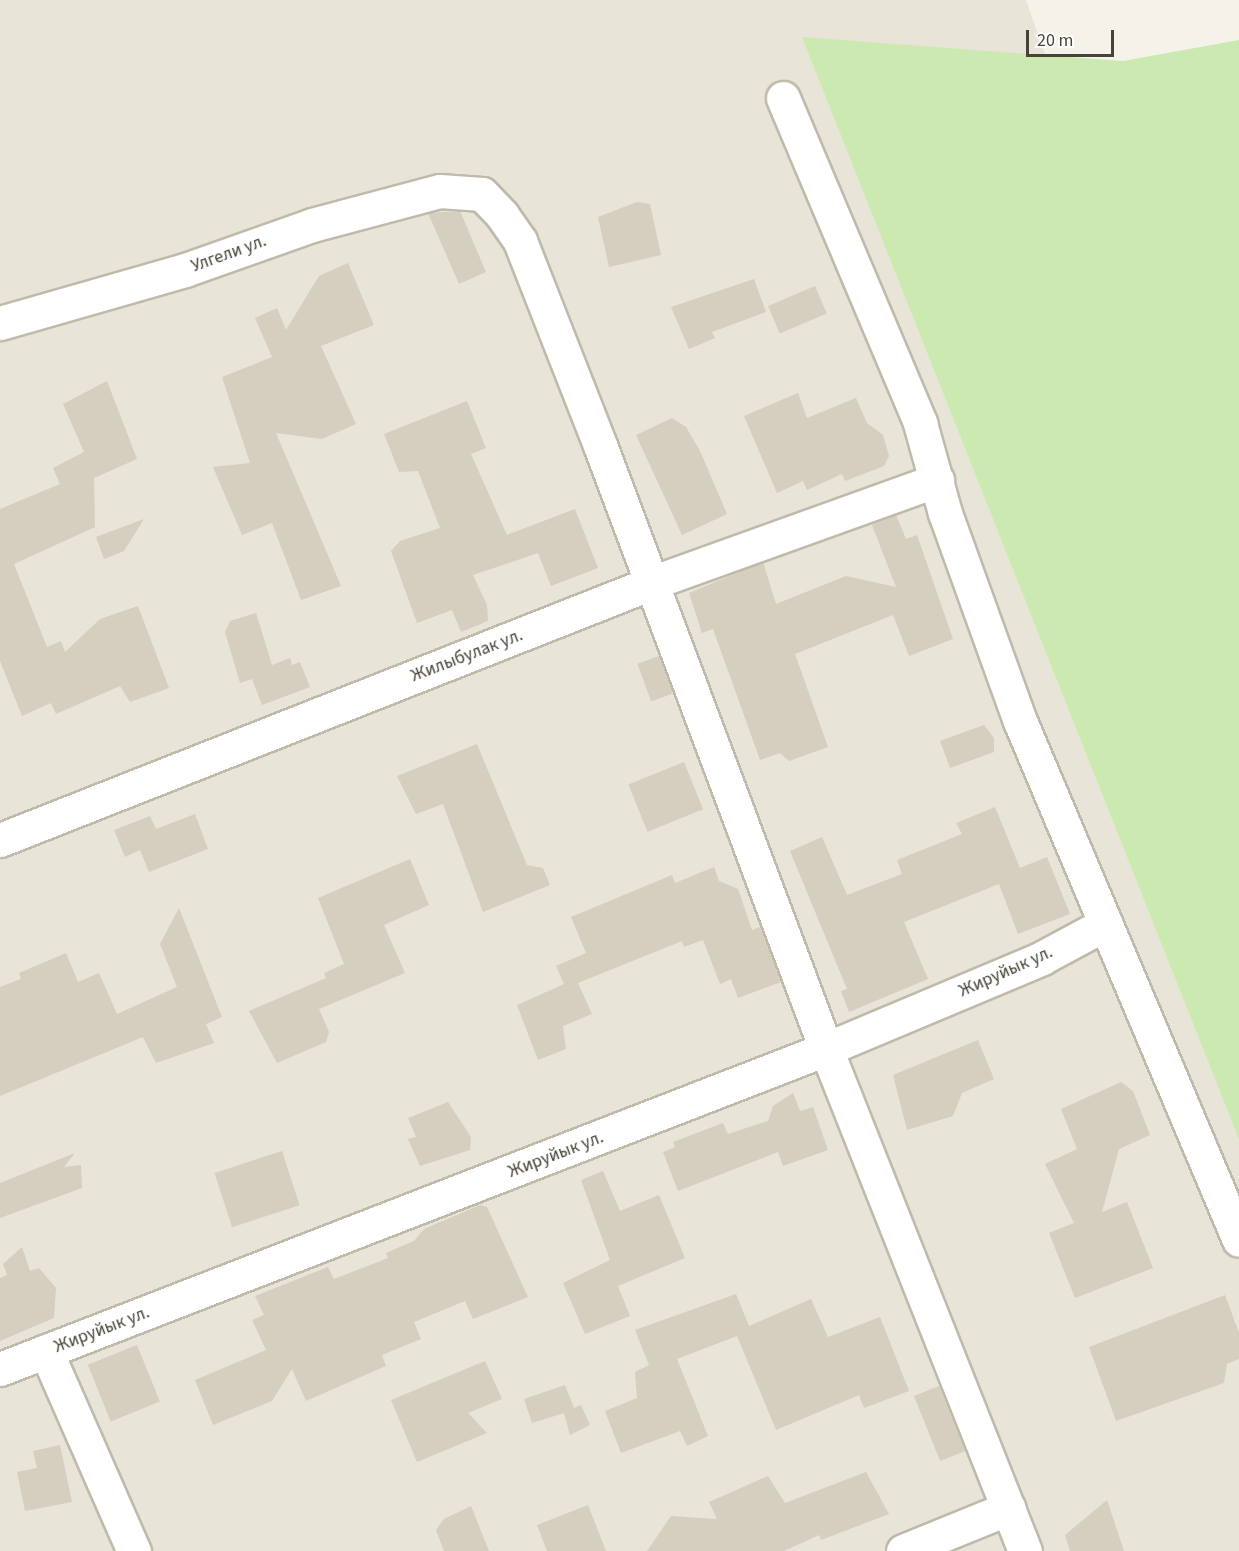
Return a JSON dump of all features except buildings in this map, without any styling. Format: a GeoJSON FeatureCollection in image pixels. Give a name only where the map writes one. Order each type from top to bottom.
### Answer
{"type":"FeatureCollection","features":[{"type":"Feature","properties":{"kind":"street"},"geometry":{"type":"LineString","coordinates":[[783,98],[921,423],[937,480],[1020,721],[1239,1240]]}},
{"type":"Feature","properties":{"kind":"street","name":"Улгели ул."},"geometry":{"type":"LineString","coordinates":[[0,323],[185,270],[361,210],[459,188],[482,194],[520,240],[654,582]]}},
{"type":"Feature","properties":{"kind":"street","name":"Жилыбулак ул."},"geometry":{"type":"LineString","coordinates":[[0,840],[654,582],[937,480]]}},
{"type":"Feature","properties":{"kind":"street"},"geometry":{"type":"LineString","coordinates":[[654,582],[826,1048],[1025,1551]]}},
{"type":"Feature","properties":{"kind":"street","name":"Жируйык ул."},"geometry":{"type":"LineString","coordinates":[[0,1369],[826,1048],[1042,958],[1105,924]]}},
{"type":"Feature","properties":{"kind":"street"},"geometry":{"type":"LineString","coordinates":[[46,1351],[134,1551]]}},
{"type":"Feature","properties":{"kind":"street"},"geometry":{"type":"LineString","coordinates":[[903,1551],[1009,1508]]}},
{"type":"Feature","properties":{"kind":"shaded area"},"geometry":{"type":"Polygon","coordinates":[[[0,0],[1026,0],[1239,611],[1239,1551],[0,1551],[0,0]]]}},
{"type":"Feature","properties":{"kind":"green space"},"geometry":{"type":"Polygon","coordinates":[[[802,37],[1123,61],[1239,40],[1239,1139],[802,37]]]}}]}
